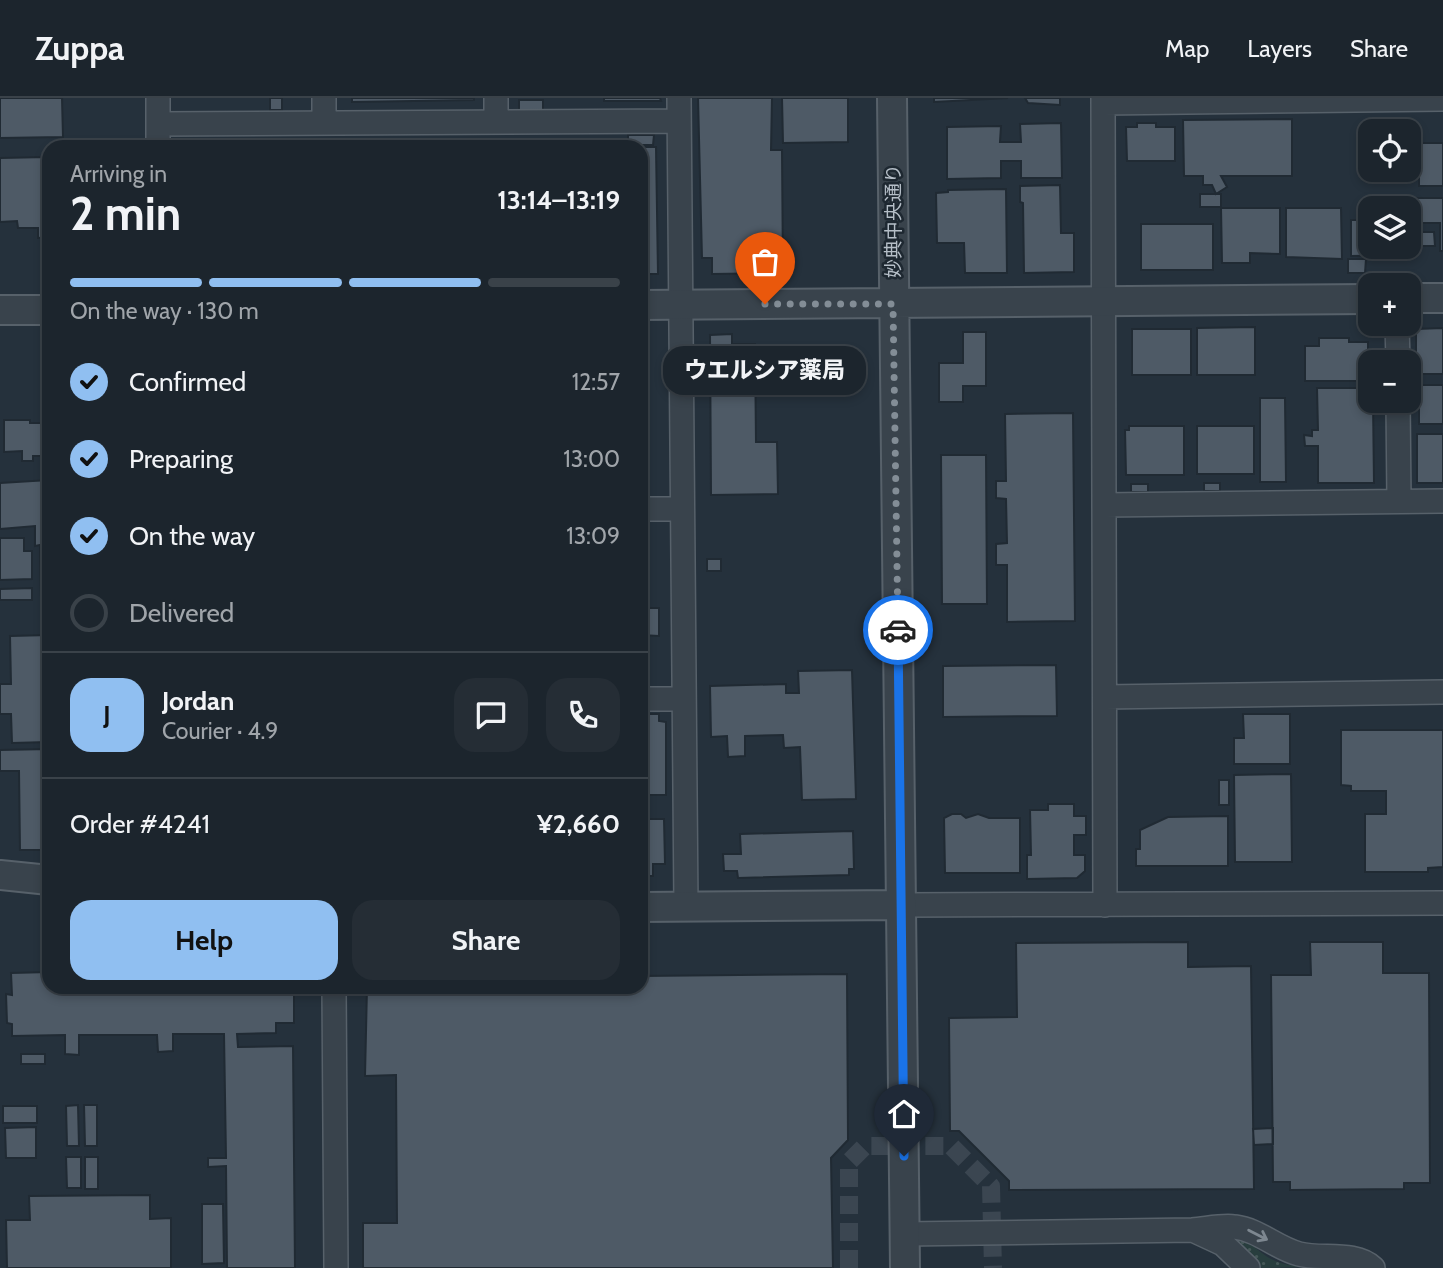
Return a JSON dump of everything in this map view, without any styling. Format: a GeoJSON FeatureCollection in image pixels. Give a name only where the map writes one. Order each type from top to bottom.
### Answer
{"type":"FeatureCollection","features":[{"type":"Feature","properties":{"kind":"street"},"geometry":{"type":"LineString","coordinates":[[158,98],[158,136],[324,123],[496,122],[679,109],[686,906]]}},
{"type":"Feature","properties":{"kind":"street"},"geometry":{"type":"LineString","coordinates":[[324,98],[324,123]]}},
{"type":"Feature","properties":{"kind":"street"},"geometry":{"type":"LineString","coordinates":[[496,98],[496,122]]}},
{"type":"Feature","properties":{"kind":"street","name":"妙典中央通り"},"geometry":{"type":"LineString","coordinates":[[892,98],[905,1268]]}},
{"type":"Feature","properties":{"kind":"street"},"geometry":{"type":"LineString","coordinates":[[1105,905],[1102,100],[1443,99]]}},
{"type":"Feature","properties":{"kind":"street"},"geometry":{"type":"LineString","coordinates":[[1421,299],[1443,298]]}},
{"type":"Feature","properties":{"kind":"street"},"geometry":{"type":"LineString","coordinates":[[648,305],[1358,299]]}},
{"type":"Feature","properties":{"kind":"street"},"geometry":{"type":"LineString","coordinates":[[0,310],[42,310]]}},
{"type":"Feature","properties":{"kind":"street"},"geometry":{"type":"LineString","coordinates":[[1398,413],[1399,501]]}},
{"type":"Feature","properties":{"kind":"street"},"geometry":{"type":"LineString","coordinates":[[1104,505],[1443,501]]}},
{"type":"Feature","properties":{"kind":"street"},"geometry":{"type":"LineString","coordinates":[[648,509],[682,509]]}},
{"type":"Feature","properties":{"kind":"street"},"geometry":{"type":"LineString","coordinates":[[1105,697],[1443,692]]}},
{"type":"Feature","properties":{"kind":"street"},"geometry":{"type":"LineString","coordinates":[[648,699],[684,699]]}},
{"type":"Feature","properties":{"kind":"street"},"geometry":{"type":"LineString","coordinates":[[0,875],[42,879]]}},
{"type":"Feature","properties":{"kind":"street"},"geometry":{"type":"LineString","coordinates":[[648,907],[1443,903]]}},
{"type":"Feature","properties":{"kind":"street"},"geometry":{"type":"LineString","coordinates":[[334,994],[336,1268]]}},
{"type":"Feature","properties":{"kind":"street"},"geometry":{"type":"LineString","coordinates":[[905,1234],[1192,1230],[1234,1227],[1254,1231],[1278,1246],[1301,1255],[1331,1263],[1368,1263],[1373,1268]]}},
{"type":"Feature","properties":{"kind":"street"},"geometry":{"type":"LineString","coordinates":[[1192,1230],[1223,1244],[1248,1268]]}},
{"type":"Feature","properties":{"kind":"green space"},"geometry":{"type":"Polygon","coordinates":[[[1232,1238],[1249,1243],[1275,1261],[1304,1267],[1262,1268],[1232,1238]]]}},
{"type":"Feature","properties":{"kind":"building"},"geometry":{"type":"Polygon","coordinates":[[[0,98],[62,98],[63,137],[0,138],[0,98]]]}},
{"type":"Feature","properties":{"kind":"building"},"geometry":{"type":"Polygon","coordinates":[[[270,98],[282,98],[282,110],[270,110],[270,98]]]}},
{"type":"Feature","properties":{"kind":"building"},"geometry":{"type":"Polygon","coordinates":[[[352,98],[474,98],[474,100],[352,102],[352,98]]]}},
{"type":"Feature","properties":{"kind":"building"},"geometry":{"type":"Polygon","coordinates":[[[604,98],[660,98],[661,101],[604,101],[604,98]]]}},
{"type":"Feature","properties":{"kind":"building"},"geometry":{"type":"Polygon","coordinates":[[[698,98],[772,98],[771,150],[782,150],[783,273],[712,274],[712,258],[702,258],[698,98]]]}},
{"type":"Feature","properties":{"kind":"building"},"geometry":{"type":"Polygon","coordinates":[[[782,98],[848,98],[848,142],[783,143],[782,98]]]}},
{"type":"Feature","properties":{"kind":"building"},"geometry":{"type":"Polygon","coordinates":[[[934,98],[1008,98],[934,102],[934,98]]]}},
{"type":"Feature","properties":{"kind":"building"},"geometry":{"type":"Polygon","coordinates":[[[1025,98],[1060,98],[1060,105],[1028,103],[1025,98]]]}},
{"type":"Feature","properties":{"kind":"building"},"geometry":{"type":"Polygon","coordinates":[[[519,100],[543,100],[543,110],[519,110],[519,100]]]}},
{"type":"Feature","properties":{"kind":"building"},"geometry":{"type":"Polygon","coordinates":[[[1292,119],[1292,176],[1221,176],[1227,187],[1216,194],[1212,185],[1203,185],[1203,176],[1184,176],[1183,120],[1292,119]]]}},
{"type":"Feature","properties":{"kind":"building"},"geometry":{"type":"Polygon","coordinates":[[[1061,123],[1062,178],[1021,178],[1021,161],[1001,161],[1001,178],[947,179],[947,127],[1001,126],[1000,142],[1021,142],[1020,124],[1061,123]]]}},
{"type":"Feature","properties":{"kind":"building"},"geometry":{"type":"Polygon","coordinates":[[[1137,123],[1175,127],[1175,161],[1127,161],[1126,127],[1137,127],[1137,123]]]}},
{"type":"Feature","properties":{"kind":"building"},"geometry":{"type":"Polygon","coordinates":[[[628,135],[654,135],[653,145],[648,145],[648,140],[628,140],[628,135]]]}},
{"type":"Feature","properties":{"kind":"building"},"geometry":{"type":"Polygon","coordinates":[[[1421,143],[1443,143],[1443,186],[1419,186],[1421,143]]]}},
{"type":"Feature","properties":{"kind":"building"},"geometry":{"type":"Polygon","coordinates":[[[648,147],[656,147],[658,274],[648,274],[648,147]]]}},
{"type":"Feature","properties":{"kind":"building"},"geometry":{"type":"Polygon","coordinates":[[[42,157],[42,238],[38,238],[38,228],[18,228],[17,221],[0,222],[0,158],[42,157]]]}},
{"type":"Feature","properties":{"kind":"building"},"geometry":{"type":"Polygon","coordinates":[[[1060,185],[1061,233],[1074,233],[1074,272],[1024,273],[1023,203],[1020,202],[1020,186],[1060,185]]]}},
{"type":"Feature","properties":{"kind":"building"},"geometry":{"type":"Polygon","coordinates":[[[1006,189],[1007,273],[965,273],[964,243],[937,243],[936,193],[948,190],[1006,189]]]}},
{"type":"Feature","properties":{"kind":"building"},"geometry":{"type":"Polygon","coordinates":[[[1200,194],[1221,194],[1221,207],[1200,207],[1200,194]]]}},
{"type":"Feature","properties":{"kind":"building"},"geometry":{"type":"Polygon","coordinates":[[[1421,198],[1443,198],[1443,251],[1440,251],[1440,223],[1421,223],[1421,198]]]}},
{"type":"Feature","properties":{"kind":"building"},"geometry":{"type":"Polygon","coordinates":[[[1221,208],[1280,208],[1280,254],[1250,253],[1250,263],[1222,263],[1221,208]]]}},
{"type":"Feature","properties":{"kind":"building"},"geometry":{"type":"Polygon","coordinates":[[[1286,208],[1341,208],[1342,259],[1286,257],[1286,208]]]}},
{"type":"Feature","properties":{"kind":"building"},"geometry":{"type":"Polygon","coordinates":[[[1351,220],[1358,220],[1358,256],[1351,256],[1351,220]]]}},
{"type":"Feature","properties":{"kind":"building"},"geometry":{"type":"Polygon","coordinates":[[[1141,224],[1213,224],[1213,270],[1141,270],[1141,224]]]}},
{"type":"Feature","properties":{"kind":"building"},"geometry":{"type":"Polygon","coordinates":[[[1421,232],[1434,232],[1435,246],[1421,246],[1421,232]]]}},
{"type":"Feature","properties":{"kind":"building"},"geometry":{"type":"Polygon","coordinates":[[[1348,259],[1366,259],[1365,273],[1348,273],[1348,259]]]}},
{"type":"Feature","properties":{"kind":"building"},"geometry":{"type":"Polygon","coordinates":[[[1255,327],[1255,375],[1197,375],[1197,328],[1255,327]]]}},
{"type":"Feature","properties":{"kind":"building"},"geometry":{"type":"Polygon","coordinates":[[[1443,328],[1443,374],[1421,374],[1421,350],[1416,350],[1416,336],[1421,336],[1421,329],[1443,328]]]}},
{"type":"Feature","properties":{"kind":"building"},"geometry":{"type":"Polygon","coordinates":[[[1132,329],[1191,329],[1191,375],[1132,375],[1132,329]]]}},
{"type":"Feature","properties":{"kind":"building"},"geometry":{"type":"Polygon","coordinates":[[[963,332],[986,332],[986,386],[963,386],[963,402],[939,402],[939,363],[963,363],[963,332]]]}},
{"type":"Feature","properties":{"kind":"building"},"geometry":{"type":"Polygon","coordinates":[[[732,334],[732,344],[755,344],[756,442],[777,442],[778,494],[711,495],[710,335],[732,334]]]}},
{"type":"Feature","properties":{"kind":"building"},"geometry":{"type":"Polygon","coordinates":[[[1319,338],[1349,338],[1349,342],[1368,342],[1368,350],[1358,350],[1358,381],[1305,381],[1305,346],[1319,346],[1319,338]]]}},
{"type":"Feature","properties":{"kind":"building"},"geometry":{"type":"Polygon","coordinates":[[[1421,385],[1443,385],[1443,424],[1419,424],[1421,385]]]}},
{"type":"Feature","properties":{"kind":"building"},"geometry":{"type":"Polygon","coordinates":[[[1317,388],[1358,388],[1358,413],[1373,413],[1374,483],[1318,483],[1318,446],[1305,446],[1304,435],[1312,436],[1312,430],[1318,430],[1317,388]]]}},
{"type":"Feature","properties":{"kind":"building"},"geometry":{"type":"Polygon","coordinates":[[[1260,398],[1285,398],[1286,482],[1260,482],[1260,398]]]}},
{"type":"Feature","properties":{"kind":"building"},"geometry":{"type":"Polygon","coordinates":[[[1073,413],[1075,621],[1007,622],[1007,565],[996,565],[996,544],[1007,543],[1006,499],[996,498],[996,481],[1006,481],[1005,414],[1073,413]]]}},
{"type":"Feature","properties":{"kind":"building"},"geometry":{"type":"Polygon","coordinates":[[[4,420],[42,423],[42,456],[33,456],[33,461],[22,461],[22,451],[4,452],[4,420]]]}},
{"type":"Feature","properties":{"kind":"building"},"geometry":{"type":"Polygon","coordinates":[[[1129,426],[1184,426],[1184,475],[1126,475],[1125,430],[1129,430],[1129,426]]]}},
{"type":"Feature","properties":{"kind":"building"},"geometry":{"type":"Polygon","coordinates":[[[1197,426],[1254,426],[1254,474],[1197,474],[1197,426]]]}},
{"type":"Feature","properties":{"kind":"building"},"geometry":{"type":"Polygon","coordinates":[[[1417,434],[1443,434],[1443,483],[1417,483],[1417,434]]]}},
{"type":"Feature","properties":{"kind":"building"},"geometry":{"type":"Polygon","coordinates":[[[941,455],[986,455],[987,604],[942,604],[941,455]]]}},
{"type":"Feature","properties":{"kind":"building"},"geometry":{"type":"Polygon","coordinates":[[[42,480],[42,596],[40,545],[35,546],[35,526],[0,529],[0,483],[42,480]]]}},
{"type":"Feature","properties":{"kind":"building"},"geometry":{"type":"Polygon","coordinates":[[[1204,483],[1220,483],[1220,491],[1204,491],[1204,483]]]}},
{"type":"Feature","properties":{"kind":"building"},"geometry":{"type":"Polygon","coordinates":[[[1131,484],[1148,484],[1148,492],[1131,492],[1131,484]]]}},
{"type":"Feature","properties":{"kind":"building"},"geometry":{"type":"Polygon","coordinates":[[[0,538],[24,538],[24,551],[32,551],[32,579],[0,580],[0,538]]]}},
{"type":"Feature","properties":{"kind":"building"},"geometry":{"type":"Polygon","coordinates":[[[707,559],[721,559],[721,571],[707,571],[707,559]]]}},
{"type":"Feature","properties":{"kind":"building"},"geometry":{"type":"Polygon","coordinates":[[[32,588],[32,600],[0,600],[0,589],[32,588]]]}},
{"type":"Feature","properties":{"kind":"building"},"geometry":{"type":"Polygon","coordinates":[[[648,608],[659,608],[659,636],[648,635],[648,608]]]}},
{"type":"Feature","properties":{"kind":"building"},"geometry":{"type":"Polygon","coordinates":[[[42,635],[42,742],[12,743],[11,714],[0,714],[0,684],[11,684],[10,636],[42,635]]]}},
{"type":"Feature","properties":{"kind":"building"},"geometry":{"type":"Polygon","coordinates":[[[1056,665],[1057,716],[943,717],[943,666],[1056,665]]]}},
{"type":"Feature","properties":{"kind":"building"},"geometry":{"type":"Polygon","coordinates":[[[852,670],[856,799],[802,800],[800,747],[784,748],[783,735],[745,736],[745,756],[728,757],[727,736],[711,737],[710,686],[786,684],[786,693],[799,693],[798,671],[852,670]]]}},
{"type":"Feature","properties":{"kind":"building"},"geometry":{"type":"Polygon","coordinates":[[[648,714],[659,714],[659,721],[666,722],[666,795],[648,795],[648,714]]]}},
{"type":"Feature","properties":{"kind":"building"},"geometry":{"type":"Polygon","coordinates":[[[1243,714],[1290,714],[1290,764],[1234,764],[1234,738],[1244,738],[1243,714]]]}},
{"type":"Feature","properties":{"kind":"building"},"geometry":{"type":"Polygon","coordinates":[[[1341,730],[1443,730],[1443,867],[1428,868],[1428,872],[1365,872],[1365,814],[1386,814],[1386,791],[1351,791],[1351,786],[1341,785],[1341,730]]]}},
{"type":"Feature","properties":{"kind":"building"},"geometry":{"type":"Polygon","coordinates":[[[42,749],[42,850],[20,850],[19,771],[0,771],[0,750],[42,749]]]}},
{"type":"Feature","properties":{"kind":"building"},"geometry":{"type":"Polygon","coordinates":[[[1291,774],[1292,862],[1235,862],[1234,775],[1291,774]]]}},
{"type":"Feature","properties":{"kind":"building"},"geometry":{"type":"Polygon","coordinates":[[[1219,780],[1229,780],[1229,805],[1219,805],[1219,780]]]}},
{"type":"Feature","properties":{"kind":"building"},"geometry":{"type":"Polygon","coordinates":[[[1048,804],[1074,804],[1074,816],[1086,816],[1086,835],[1074,835],[1074,855],[1085,855],[1085,871],[1077,878],[1027,879],[1027,855],[1031,855],[1030,810],[1048,810],[1048,804]]]}},
{"type":"Feature","properties":{"kind":"building"},"geometry":{"type":"Polygon","coordinates":[[[961,814],[966,818],[978,814],[989,818],[1020,818],[1020,873],[945,873],[944,818],[961,814]]]}},
{"type":"Feature","properties":{"kind":"building"},"geometry":{"type":"Polygon","coordinates":[[[1228,816],[1228,866],[1136,866],[1140,830],[1168,817],[1228,816]]]}},
{"type":"Feature","properties":{"kind":"building"},"geometry":{"type":"Polygon","coordinates":[[[648,819],[664,819],[665,864],[653,864],[653,876],[648,876],[648,819]]]}},
{"type":"Feature","properties":{"kind":"building"},"geometry":{"type":"Polygon","coordinates":[[[853,831],[854,869],[849,869],[849,875],[738,878],[737,871],[724,871],[723,854],[741,854],[740,834],[853,831]]]}},
{"type":"Feature","properties":{"kind":"building"},"geometry":{"type":"Polygon","coordinates":[[[1188,942],[1188,967],[1251,966],[1254,1189],[1009,1190],[1009,1181],[959,1131],[950,1131],[949,1018],[1017,1017],[1016,943],[1188,942]]]}},
{"type":"Feature","properties":{"kind":"building"},"geometry":{"type":"Polygon","coordinates":[[[1310,942],[1383,942],[1383,973],[1429,973],[1430,1183],[1404,1183],[1404,1189],[1290,1190],[1290,1182],[1273,1182],[1271,975],[1311,975],[1310,942]]]}},
{"type":"Feature","properties":{"kind":"building"},"geometry":{"type":"Polygon","coordinates":[[[42,972],[42,994],[294,994],[294,1023],[276,1023],[276,1033],[237,1034],[238,1047],[293,1046],[295,1268],[227,1268],[226,1166],[208,1167],[208,1158],[226,1158],[224,1034],[173,1034],[173,1051],[158,1052],[157,1035],[79,1035],[79,1055],[65,1054],[65,1035],[12,1036],[12,1024],[7,1023],[6,994],[12,995],[11,973],[42,972]]]}},
{"type":"Feature","properties":{"kind":"building"},"geometry":{"type":"Polygon","coordinates":[[[847,974],[848,1140],[831,1158],[833,1268],[363,1268],[363,1223],[397,1223],[396,1075],[365,1076],[367,994],[648,994],[648,976],[847,974]]]}},
{"type":"Feature","properties":{"kind":"building"},"geometry":{"type":"Polygon","coordinates":[[[21,1054],[45,1054],[45,1064],[21,1064],[21,1054]]]}},
{"type":"Feature","properties":{"kind":"building"},"geometry":{"type":"Polygon","coordinates":[[[78,1105],[79,1146],[67,1146],[66,1106],[78,1105]]]}},
{"type":"Feature","properties":{"kind":"building"},"geometry":{"type":"Polygon","coordinates":[[[84,1105],[97,1105],[97,1146],[85,1146],[84,1105]]]}},
{"type":"Feature","properties":{"kind":"building"},"geometry":{"type":"Polygon","coordinates":[[[3,1106],[37,1106],[37,1123],[3,1123],[3,1106]]]}},
{"type":"Feature","properties":{"kind":"building"},"geometry":{"type":"Polygon","coordinates":[[[36,1127],[36,1158],[6,1158],[5,1128],[36,1127]]]}},
{"type":"Feature","properties":{"kind":"building"},"geometry":{"type":"Polygon","coordinates":[[[1273,1128],[1273,1144],[1254,1145],[1253,1129],[1273,1128]]]}},
{"type":"Feature","properties":{"kind":"building"},"geometry":{"type":"Polygon","coordinates":[[[66,1157],[81,1157],[81,1188],[67,1188],[66,1157]]]}},
{"type":"Feature","properties":{"kind":"building"},"geometry":{"type":"Polygon","coordinates":[[[85,1157],[98,1157],[98,1189],[85,1189],[85,1157]]]}},
{"type":"Feature","properties":{"kind":"building"},"geometry":{"type":"Polygon","coordinates":[[[150,1195],[150,1219],[171,1218],[171,1268],[7,1268],[6,1220],[30,1220],[29,1196],[150,1195]]]}},
{"type":"Feature","properties":{"kind":"building"},"geometry":{"type":"Polygon","coordinates":[[[202,1204],[223,1204],[224,1263],[202,1264],[202,1204]]]}},
{"type":"Feature","properties":{"kind":"tunnel"},"geometry":{"type":"LineString","coordinates":[[849,1268],[849,1162],[865,1146],[951,1146],[991,1186],[993,1268]]}},
{"type":"Feature","properties":{"kind":"way so far"},"geometry":{"type":"LineString","coordinates":[[765,304],[893,304],[898,630]]}},
{"type":"Feature","properties":{"kind":"place","name":"ウエルシア薬局"},"geometry":{"type":"Point","coordinates":[765,304]}},
{"type":"Feature","properties":{"kind":"route"},"geometry":{"type":"LineString","coordinates":[[898,630],[904,1156]]}}]}
